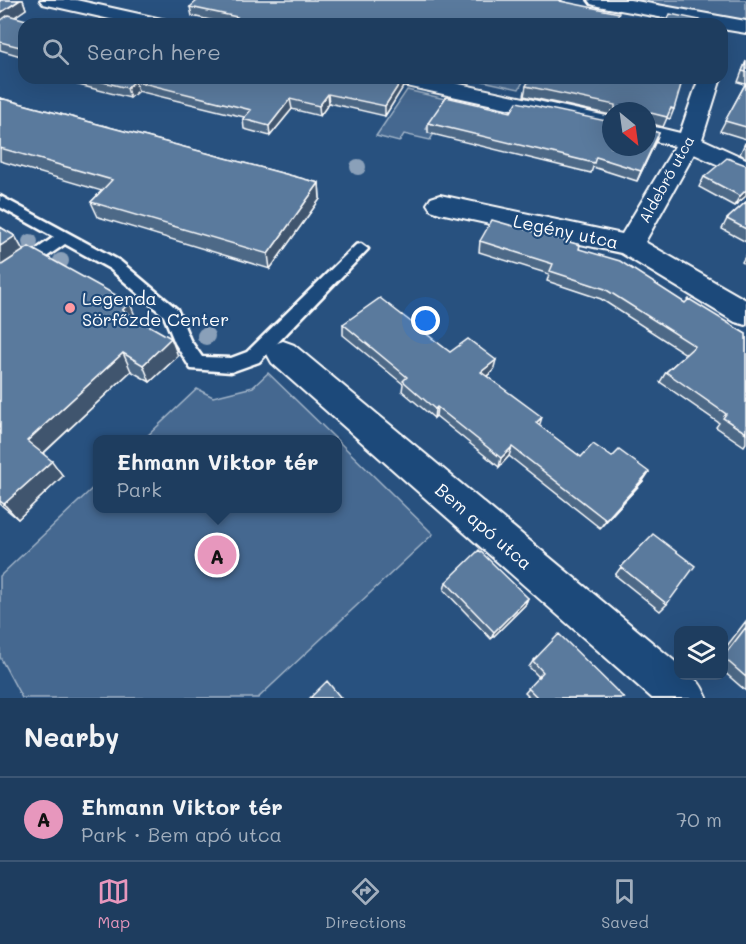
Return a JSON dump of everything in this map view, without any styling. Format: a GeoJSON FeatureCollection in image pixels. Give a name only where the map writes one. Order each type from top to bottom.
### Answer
{"type":"FeatureCollection","features":[{"type":"Feature","properties":{"kind":"street"},"geometry":{"type":"LineString","coordinates":[[50,0],[132,18]]}},
{"type":"Feature","properties":{"kind":"street"},"geometry":{"type":"LineString","coordinates":[[598,0],[695,18]]}},
{"type":"Feature","properties":{"kind":"street"},"geometry":{"type":"LineString","coordinates":[[728,24],[746,27]]}},
{"type":"Feature","properties":{"kind":"street"},"geometry":{"type":"LineString","coordinates":[[429,84],[602,122]]}},
{"type":"Feature","properties":{"kind":"street","name":"Aldebrő utca"},"geometry":{"type":"LineString","coordinates":[[629,245],[689,142],[708,84]]}},
{"type":"Feature","properties":{"kind":"street"},"geometry":{"type":"LineString","coordinates":[[656,134],[689,142],[746,170]]}},
{"type":"Feature","properties":{"kind":"street","name":"Legény utca"},"geometry":{"type":"LineString","coordinates":[[440,204],[629,245],[746,314]]}},
{"type":"Feature","properties":{"kind":"street","name":"Bem apó utca"},"geometry":{"type":"LineString","coordinates":[[284,354],[685,698]]}},
{"type":"Feature","properties":{"kind":"lane"},"geometry":{"type":"LineString","coordinates":[[0,201],[115,265],[171,313],[183,343],[197,364],[231,365],[253,357],[361,249]]}},
{"type":"Feature","properties":{"kind":"lane"},"geometry":{"type":"LineString","coordinates":[[0,283],[64,237]]}},
{"type":"Feature","properties":{"kind":"shaded area"},"geometry":{"type":"Polygon","coordinates":[[[628,0],[746,0],[746,22],[628,0]]]}},
{"type":"Feature","properties":{"kind":"shaded area"},"geometry":{"type":"Polygon","coordinates":[[[496,84],[522,84],[519,89],[496,84]]]}},
{"type":"Feature","properties":{"kind":"shaded area"},"geometry":{"type":"Polygon","coordinates":[[[407,90],[445,99],[426,129],[435,132],[430,140],[404,134],[399,142],[376,136],[407,90]]]}},
{"type":"Feature","properties":{"kind":"shaded area"},"geometry":{"type":"Polygon","coordinates":[[[268,373],[332,435],[148,435],[197,389],[213,397],[253,387],[268,373]]]}},
{"type":"Feature","properties":{"kind":"shaded area"},"geometry":{"type":"Polygon","coordinates":[[[342,445],[433,534],[258,698],[22,698],[0,657],[0,576],[93,488],[93,513],[342,513],[342,445]]]}},
{"type":"Feature","properties":{"kind":"building"},"geometry":{"type":"Polygon","coordinates":[[[0,0],[20,0],[0,13],[0,0]]]}},
{"type":"Feature","properties":{"kind":"building"},"geometry":{"type":"Polygon","coordinates":[[[198,0],[561,0],[619,13],[617,18],[236,18],[190,7],[198,0]]]}},
{"type":"Feature","properties":{"kind":"building"},"geometry":{"type":"Polygon","coordinates":[[[670,14],[690,18],[668,18],[670,14]]]}},
{"type":"Feature","properties":{"kind":"building"},"geometry":{"type":"Polygon","coordinates":[[[8,15],[19,18],[18,46],[0,42],[0,21],[8,15]]]}},
{"type":"Feature","properties":{"kind":"building"},"geometry":{"type":"Polygon","coordinates":[[[746,83],[746,127],[725,121],[746,83]]]}},
{"type":"Feature","properties":{"kind":"building"},"geometry":{"type":"Polygon","coordinates":[[[111,84],[132,84],[127,88],[111,84]]]}},
{"type":"Feature","properties":{"kind":"building"},"geometry":{"type":"Polygon","coordinates":[[[147,84],[399,84],[385,106],[328,94],[319,106],[290,99],[269,126],[243,119],[251,110],[147,84]]]}},
{"type":"Feature","properties":{"kind":"building"},"geometry":{"type":"Polygon","coordinates":[[[527,84],[681,84],[674,109],[671,108],[667,117],[656,114],[656,102],[602,102],[526,86],[527,84]]]}},
{"type":"Feature","properties":{"kind":"building"},"geometry":{"type":"Polygon","coordinates":[[[446,97],[511,112],[517,102],[602,120],[602,156],[648,156],[641,171],[596,157],[594,163],[428,123],[446,97]]]}},
{"type":"Feature","properties":{"kind":"building"},"geometry":{"type":"Polygon","coordinates":[[[0,98],[319,183],[268,254],[91,202],[112,180],[0,148],[0,98]]]}},
{"type":"Feature","properties":{"kind":"building"},"geometry":{"type":"Polygon","coordinates":[[[727,158],[746,165],[746,190],[740,196],[704,177],[727,158]]]}},
{"type":"Feature","properties":{"kind":"building"},"geometry":{"type":"Polygon","coordinates":[[[746,202],[746,229],[727,219],[746,202]]]}},
{"type":"Feature","properties":{"kind":"building"},"geometry":{"type":"Polygon","coordinates":[[[492,220],[580,245],[579,249],[620,261],[685,303],[689,299],[746,334],[746,433],[723,418],[726,414],[666,372],[695,346],[605,289],[550,271],[553,264],[480,241],[492,220]]]}},
{"type":"Feature","properties":{"kind":"building"},"geometry":{"type":"Polygon","coordinates":[[[0,227],[15,236],[0,246],[0,227]]]}},
{"type":"Feature","properties":{"kind":"building"},"geometry":{"type":"Polygon","coordinates":[[[29,247],[130,303],[122,310],[171,338],[143,365],[123,353],[27,441],[52,461],[4,504],[0,501],[0,266],[29,247]]]}},
{"type":"Feature","properties":{"kind":"building"},"geometry":{"type":"Polygon","coordinates":[[[380,298],[450,352],[468,339],[496,360],[481,372],[542,417],[536,423],[581,457],[593,444],[612,457],[619,450],[649,472],[606,520],[512,447],[501,458],[437,407],[435,409],[403,381],[407,377],[343,324],[380,298]]]}},
{"type":"Feature","properties":{"kind":"building"},"geometry":{"type":"Polygon","coordinates":[[[653,534],[695,566],[667,604],[621,567],[653,534]]]}},
{"type":"Feature","properties":{"kind":"building"},"geometry":{"type":"Polygon","coordinates":[[[479,550],[528,598],[494,632],[446,582],[479,550]]]}},
{"type":"Feature","properties":{"kind":"building"},"geometry":{"type":"Polygon","coordinates":[[[746,627],[746,677],[728,661],[728,650],[746,627]]]}},
{"type":"Feature","properties":{"kind":"building"},"geometry":{"type":"Polygon","coordinates":[[[559,634],[624,698],[538,698],[528,688],[543,672],[533,661],[559,634]]]}},
{"type":"Feature","properties":{"kind":"building"},"geometry":{"type":"Polygon","coordinates":[[[327,681],[341,698],[310,698],[327,681]]]}},
{"type":"Feature","properties":{"kind":"place","name":"Legenda Sörfőzde Center"},"geometry":{"type":"Point","coordinates":[70,308]}},
{"type":"Feature","properties":{"kind":"place","name":"Ehmann Viktor tér"},"geometry":{"type":"Point","coordinates":[217,555]}}]}
